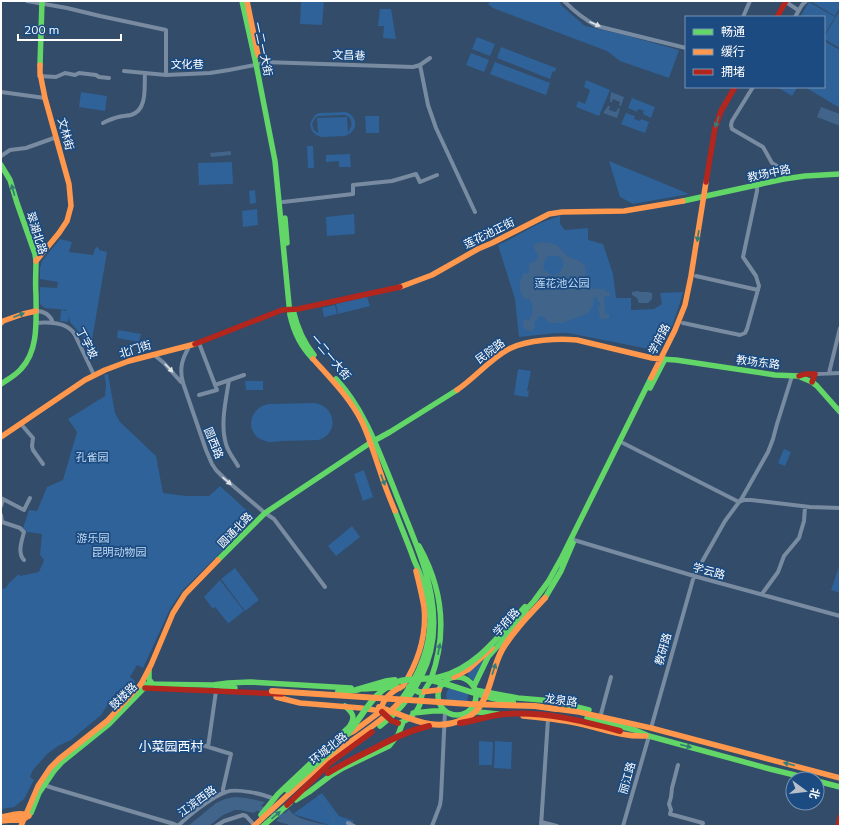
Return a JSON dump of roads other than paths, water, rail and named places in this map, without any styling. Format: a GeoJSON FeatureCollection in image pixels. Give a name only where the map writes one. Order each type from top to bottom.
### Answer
{"type":"FeatureCollection","features":[{"type":"Feature","properties":{"kind":"main road","name":"一二一大街"},"geometry":{"type":"LineString","coordinates":[[242,1],[260,63],[276,167],[290,309],[303,340],[310,350],[342,385],[363,416],[411,552],[419,568],[425,587],[430,620],[428,639],[420,670],[408,686]]}},
{"type":"Feature","properties":{"kind":"main road","name":"一二一大街"},"geometry":{"type":"LineString","coordinates":[[247,1],[278,161],[286,228],[290,309]]}},
{"type":"Feature","properties":{"kind":"main road","name":"文林街"},"geometry":{"type":"LineString","coordinates":[[36,257],[58,232],[65,220],[69,206],[67,185],[44,98],[40,76],[41,2]]}},
{"type":"Feature","properties":{"kind":"main road"},"geometry":{"type":"LineString","coordinates":[[778,16],[786,2]]}},
{"type":"Feature","properties":{"kind":"main road","name":"学府路"},"geometry":{"type":"LineString","coordinates":[[475,688],[488,658],[536,603],[550,584],[574,540],[622,443],[679,321],[692,276],[715,128],[721,111],[734,88]]}},
{"type":"Feature","properties":{"kind":"main road","name":"文林街"},"geometry":{"type":"LineString","coordinates":[[36,257],[59,233],[67,221],[71,206],[69,184],[44,98]]}},
{"type":"Feature","properties":{"kind":"main road","name":"翠湖北路"},"geometry":{"type":"LineString","coordinates":[[1,165],[10,180],[36,257],[37,323],[33,347],[28,359],[18,373],[1,385]]}},
{"type":"Feature","properties":{"kind":"main road","name":"教场中路"},"geometry":{"type":"LineString","coordinates":[[704,197],[784,179],[840,174]]}},
{"type":"Feature","properties":{"kind":"main road","name":"莲花池正街"},"geometry":{"type":"LineString","coordinates":[[290,309],[298,309],[403,286],[422,280],[478,249],[554,212],[624,211],[704,197]]}},
{"type":"Feature","properties":{"kind":"main road","name":"北门街"},"geometry":{"type":"LineString","coordinates":[[1,437],[94,375],[129,361],[199,343],[282,310],[290,309]]}},
{"type":"Feature","properties":{"kind":"main road"},"geometry":{"type":"LineString","coordinates":[[1,323],[28,311],[36,311]]}},
{"type":"Feature","properties":{"kind":"main road","name":"民院路"},"geometry":{"type":"LineString","coordinates":[[372,442],[459,389],[500,355],[515,346],[526,343],[556,340],[577,340],[641,356],[662,359]]}},
{"type":"Feature","properties":{"kind":"main road","name":"学府路"},"geometry":{"type":"LineString","coordinates":[[454,677],[459,675],[484,656],[534,601],[548,582],[572,539],[662,359]]}},
{"type":"Feature","properties":{"kind":"main road","name":"教场东路"},"geometry":{"type":"LineString","coordinates":[[662,359],[804,378],[817,386],[840,412]]}},
{"type":"Feature","properties":{"kind":"main road"},"geometry":{"type":"LineString","coordinates":[[795,376],[815,374],[812,382]]}},
{"type":"Feature","properties":{"kind":"main road","name":"一二一大街"},"geometry":{"type":"LineString","coordinates":[[372,442],[413,536],[427,576],[433,599],[434,634],[431,652],[426,668],[408,686]]}},
{"type":"Feature","properties":{"kind":"main road","name":"圆通北路"},"geometry":{"type":"LineString","coordinates":[[145,686],[149,670],[174,613],[185,594],[265,513],[372,442]]}},
{"type":"Feature","properties":{"kind":"main road"},"geometry":{"type":"LineString","coordinates":[[287,805],[310,792],[343,768],[389,746],[394,742],[399,734],[400,723],[418,709],[422,694],[428,686],[434,672],[440,647],[441,633],[440,604],[435,579],[413,536]]}},
{"type":"Feature","properties":{"kind":"main road"},"geometry":{"type":"LineString","coordinates":[[451,724],[463,720],[471,715],[484,700],[494,668],[501,652],[508,640],[552,589],[568,557],[574,540]]}},
{"type":"Feature","properties":{"kind":"main road"},"geometry":{"type":"LineString","coordinates":[[408,686],[423,636],[424,623],[424,611],[411,552]]}},
{"type":"Feature","properties":{"kind":"main road","name":"学府路"},"geometry":{"type":"LineString","coordinates":[[424,679],[440,677],[454,672],[484,652],[548,582]]}},
{"type":"Feature","properties":{"kind":"main road"},"geometry":{"type":"LineString","coordinates":[[214,688],[226,683],[246,682],[333,688],[374,689],[408,686],[422,694],[436,691],[445,681],[454,677],[460,677],[465,678],[475,688],[503,695],[552,701],[601,714],[611,719]]}},
{"type":"Feature","properties":{"kind":"main road"},"geometry":{"type":"LineString","coordinates":[[214,688],[250,686],[350,692],[387,681],[424,679],[450,684],[474,694],[496,700],[543,704],[557,709]]}},
{"type":"Feature","properties":{"kind":"main road"},"geometry":{"type":"LineString","coordinates":[[272,804],[348,735],[377,693],[387,685],[399,680]]}},
{"type":"Feature","properties":{"kind":"main road","name":"鼓楼路"},"geometry":{"type":"LineString","coordinates":[[145,686],[158,688],[230,688],[272,691]]}},
{"type":"Feature","properties":{"kind":"main road","name":"鼓楼路"},"geometry":{"type":"LineString","coordinates":[[21,826],[39,793],[54,771],[62,762],[109,724],[145,686]]}},
{"type":"Feature","properties":{"kind":"main road","name":"鼓楼路"},"geometry":{"type":"LineString","coordinates":[[25,826],[38,786],[50,768],[145,686],[214,688],[288,696]]}},
{"type":"Feature","properties":{"kind":"main road"},"geometry":{"type":"LineString","coordinates":[[330,746],[381,712],[382,703],[391,693],[408,686]]}},
{"type":"Feature","properties":{"kind":"main road","name":"环城北路"},"geometry":{"type":"LineString","coordinates":[[260,823],[272,804],[305,779],[338,750],[379,722],[394,709],[407,693],[408,686]]}},
{"type":"Feature","properties":{"kind":"main road","name":"环城北路"},"geometry":{"type":"LineString","coordinates":[[287,805],[330,763],[404,705],[408,686]]}},
{"type":"Feature","properties":{"kind":"main road"},"geometry":{"type":"LineString","coordinates":[[428,686],[428,689],[436,691]]}},
{"type":"Feature","properties":{"kind":"main road"},"geometry":{"type":"LineString","coordinates":[[436,691],[440,705],[445,711],[457,715],[464,714],[473,706],[476,701],[475,688]]}},
{"type":"Feature","properties":{"kind":"main road","name":"龙泉路"},"geometry":{"type":"LineString","coordinates":[[272,691],[469,704],[535,706],[579,712],[651,728],[840,778]]}},
{"type":"Feature","properties":{"kind":"main road"},"geometry":{"type":"LineString","coordinates":[[264,694],[300,703],[345,706],[381,712],[392,721],[400,723]]}},
{"type":"Feature","properties":{"kind":"main road"},"geometry":{"type":"LineString","coordinates":[[288,696],[308,700],[365,704],[388,709],[412,720],[434,725]]}},
{"type":"Feature","properties":{"kind":"main road","name":"龙泉路"},"geometry":{"type":"LineString","coordinates":[[288,696],[469,707],[557,709],[635,730],[649,736],[785,773]]}},
{"type":"Feature","properties":{"kind":"main road"},"geometry":{"type":"LineString","coordinates":[[272,804],[278,794],[346,731],[352,723],[352,713],[345,706]]}},
{"type":"Feature","properties":{"kind":"main road"},"geometry":{"type":"LineString","coordinates":[[413,713],[445,711]]}},
{"type":"Feature","properties":{"kind":"main road"},"geometry":{"type":"LineString","coordinates":[[469,711],[548,719],[621,734],[649,736]]}},
{"type":"Feature","properties":{"kind":"main road"},"geometry":{"type":"LineString","coordinates":[[260,823],[307,791],[328,773],[357,756],[416,728],[475,721],[488,716],[502,714],[534,714],[566,718],[620,731],[649,736]]}},
{"type":"Feature","properties":{"kind":"main road"},"geometry":{"type":"LineString","coordinates":[[825,783],[840,787]]}},
{"type":"Feature","properties":{"kind":"main road"},"geometry":{"type":"LineString","coordinates":[[1,816],[18,814],[27,816]]}},
{"type":"Feature","properties":{"kind":"main road"},"geometry":{"type":"LineString","coordinates":[[1,821],[27,816]]}},
{"type":"Feature","properties":{"kind":"main road"},"geometry":{"type":"LineString","coordinates":[[838,826],[840,817]]}},
{"type":"Feature","properties":{"kind":"street"},"geometry":{"type":"LineString","coordinates":[[27,1],[41,2]]}},
{"type":"Feature","properties":{"kind":"street"},"geometry":{"type":"LineString","coordinates":[[564,1],[576,13],[597,26],[685,48]]}},
{"type":"Feature","properties":{"kind":"street"},"geometry":{"type":"LineString","coordinates":[[743,16],[750,1]]}},
{"type":"Feature","properties":{"kind":"street"},"geometry":{"type":"LineString","coordinates":[[795,16],[798,10],[806,1]]}},
{"type":"Feature","properties":{"kind":"street","name":"文化巷"},"geometry":{"type":"LineString","coordinates":[[41,2],[166,30],[166,75],[228,70],[260,63]]}},
{"type":"Feature","properties":{"kind":"street"},"geometry":{"type":"LineString","coordinates":[[786,2],[798,10]]}},
{"type":"Feature","properties":{"kind":"street"},"geometry":{"type":"LineString","coordinates":[[430,58],[420,66],[428,105],[436,128],[475,212]]}},
{"type":"Feature","properties":{"kind":"street","name":"文昌巷"},"geometry":{"type":"LineString","coordinates":[[260,63],[268,61],[413,67],[420,66]]}},
{"type":"Feature","properties":{"kind":"street"},"geometry":{"type":"LineString","coordinates":[[124,71],[166,75]]}},
{"type":"Feature","properties":{"kind":"street"},"geometry":{"type":"LineString","coordinates":[[40,76],[61,76],[65,73],[75,75],[79,73],[96,75],[99,78],[109,78]]}},
{"type":"Feature","properties":{"kind":"street"},"geometry":{"type":"LineString","coordinates":[[103,123],[115,118],[137,113],[143,103],[145,73]]}},
{"type":"Feature","properties":{"kind":"street"},"geometry":{"type":"LineString","coordinates":[[752,88],[732,121],[732,129],[735,134],[763,147],[772,163],[780,168],[783,176]]}},
{"type":"Feature","properties":{"kind":"street"},"geometry":{"type":"LineString","coordinates":[[1,92],[44,98]]}},
{"type":"Feature","properties":{"kind":"street"},"geometry":{"type":"LineString","coordinates":[[1,156],[10,150],[26,148],[54,138]]}},
{"type":"Feature","properties":{"kind":"street"},"geometry":{"type":"LineString","coordinates":[[283,202],[353,194],[353,185],[392,181],[416,174],[420,182],[437,174]]}},
{"type":"Feature","properties":{"kind":"street"},"geometry":{"type":"LineString","coordinates":[[683,323],[740,335],[745,334],[759,286],[756,276],[743,256],[757,185]]}},
{"type":"Feature","properties":{"kind":"street"},"geometry":{"type":"LineString","coordinates":[[696,276],[758,290]]}},
{"type":"Feature","properties":{"kind":"street"},"geometry":{"type":"LineString","coordinates":[[36,311],[49,315],[53,323]]}},
{"type":"Feature","properties":{"kind":"street","name":"丁字坡"},"geometry":{"type":"LineString","coordinates":[[37,323],[53,323],[70,329],[73,332],[94,375]]}},
{"type":"Feature","properties":{"kind":"street"},"geometry":{"type":"LineString","coordinates":[[829,373],[840,328]]}},
{"type":"Feature","properties":{"kind":"street"},"geometry":{"type":"LineString","coordinates":[[199,343],[217,390],[199,396]]}},
{"type":"Feature","properties":{"kind":"street","name":"圆西路"},"geometry":{"type":"LineString","coordinates":[[190,346],[180,368],[180,375],[212,464],[224,479],[274,519],[325,587]]}},
{"type":"Feature","properties":{"kind":"street","name":"圆西路"},"geometry":{"type":"LineString","coordinates":[[153,354],[164,363],[182,384]]}},
{"type":"Feature","properties":{"kind":"street"},"geometry":{"type":"LineString","coordinates":[[815,374],[840,373]]}},
{"type":"Feature","properties":{"kind":"street"},"geometry":{"type":"LineString","coordinates":[[215,385],[244,374]]}},
{"type":"Feature","properties":{"kind":"street","name":"教研路"},"geometry":{"type":"LineString","coordinates":[[651,728],[694,576],[725,521],[742,498],[768,452],[795,376]]}},
{"type":"Feature","properties":{"kind":"street"},"geometry":{"type":"LineString","coordinates":[[229,380],[224,412],[224,435],[226,446],[238,466]]}},
{"type":"Feature","properties":{"kind":"street"},"geometry":{"type":"LineString","coordinates":[[21,424],[33,438],[33,450],[43,464]]}},
{"type":"Feature","properties":{"kind":"street"},"geometry":{"type":"LineString","coordinates":[[622,443],[739,502],[750,500],[805,507],[840,508]]}},
{"type":"Feature","properties":{"kind":"street"},"geometry":{"type":"LineString","coordinates":[[1,506],[2,499],[24,510],[30,498]]}},
{"type":"Feature","properties":{"kind":"street"},"geometry":{"type":"LineString","coordinates":[[762,594],[778,572],[784,556],[798,538],[804,521],[805,507]]}},
{"type":"Feature","properties":{"kind":"street"},"geometry":{"type":"LineString","coordinates":[[1,515],[2,522],[20,528],[24,532],[20,551],[21,557],[24,560]]}},
{"type":"Feature","properties":{"kind":"street","name":"学云路"},"geometry":{"type":"LineString","coordinates":[[574,540],[694,576],[840,616]]}},
{"type":"Feature","properties":{"kind":"street"},"geometry":{"type":"LineString","coordinates":[[601,714],[611,677]]}},
{"type":"Feature","properties":{"kind":"street"},"geometry":{"type":"LineString","coordinates":[[208,748],[214,688]]}},
{"type":"Feature","properties":{"kind":"street"},"geometry":{"type":"LineString","coordinates":[[432,826],[441,798],[445,711]]}},
{"type":"Feature","properties":{"kind":"street"},"geometry":{"type":"LineString","coordinates":[[548,719],[541,824],[557,826]]}},
{"type":"Feature","properties":{"kind":"street","name":"丽江路"},"geometry":{"type":"LineString","coordinates":[[623,826],[649,736]]}},
{"type":"Feature","properties":{"kind":"street"},"geometry":{"type":"LineString","coordinates":[[189,741],[231,754],[223,793]]}},
{"type":"Feature","properties":{"kind":"street"},"geometry":{"type":"LineString","coordinates":[[678,765],[668,804],[670,814],[703,823],[702,826]]}},
{"type":"Feature","properties":{"kind":"street"},"geometry":{"type":"LineString","coordinates":[[44,785],[143,814],[178,826]]}},
{"type":"Feature","properties":{"kind":"street","name":"江滨西路"},"geometry":{"type":"LineString","coordinates":[[178,826],[208,801],[226,792],[235,791],[255,793],[272,804]]}},
{"type":"Feature","properties":{"kind":"street"},"geometry":{"type":"LineString","coordinates":[[216,826],[231,818],[243,815],[260,823]]}},
{"type":"Feature","properties":{"kind":"street"},"geometry":{"type":"LineString","coordinates":[[348,823],[354,826]]}},
{"type":"Feature","properties":{"kind":"waterway"},"geometry":{"type":"LineString","coordinates":[[318,795],[334,818],[331,826]]}},
{"type":"Feature","properties":{"kind":"waterway"},"geometry":{"type":"LineString","coordinates":[[251,806],[290,818]]}},
{"type":"Feature","properties":{"kind":"district","name":"小菜园西村"},"geometry":{"type":"Point","coordinates":[171,746]}},
{"type":"Feature","properties":{"kind":"park label","name":"莲花池公园"},"geometry":{"type":"Point","coordinates":[562,283]}},
{"type":"Feature","properties":{"kind":"park label","name":"孔雀园"},"geometry":{"type":"Point","coordinates":[92,457]}},
{"type":"Feature","properties":{"kind":"park label","name":"游乐园"},"geometry":{"type":"Point","coordinates":[93,538]}},
{"type":"Feature","properties":{"kind":"park label","name":"昆明动物园"},"geometry":{"type":"Point","coordinates":[119,552]}}]}
